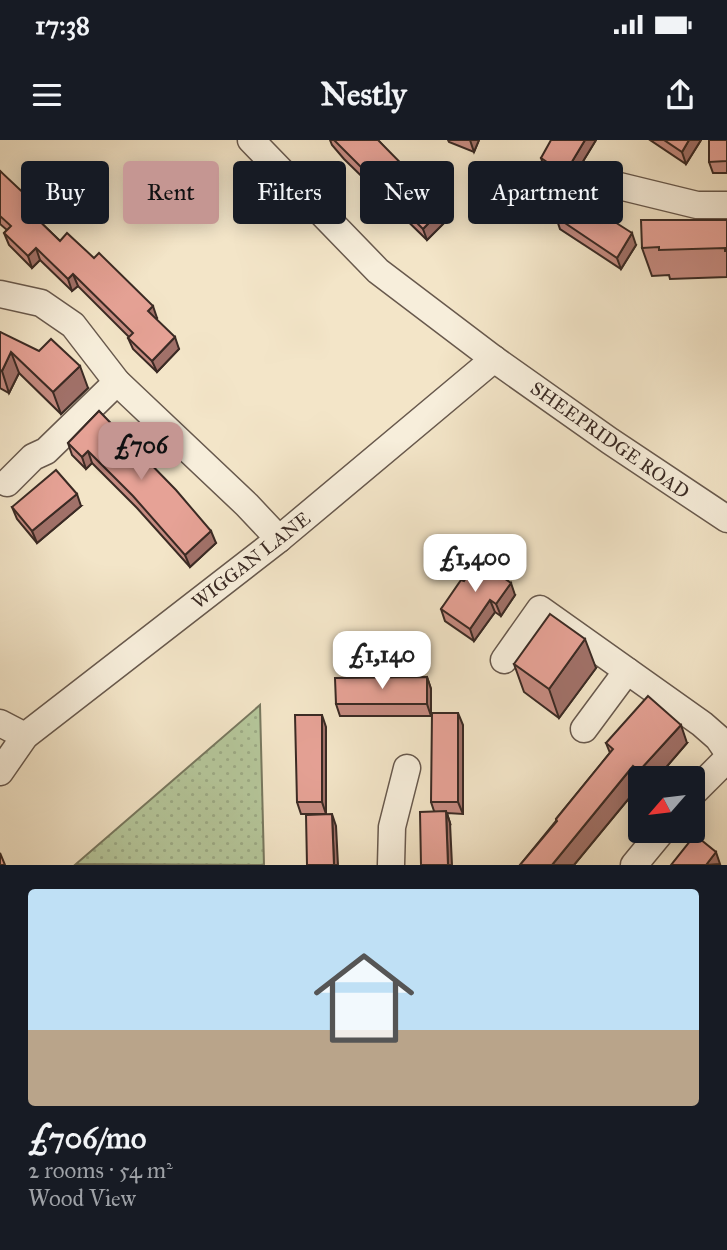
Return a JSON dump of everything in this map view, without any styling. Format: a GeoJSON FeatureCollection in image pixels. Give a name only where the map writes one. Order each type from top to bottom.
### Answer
{"type":"FeatureCollection","features":[{"type":"Feature","properties":{"kind":"street","name":"SHEEPRIDGE ROAD"},"geometry":{"type":"LineString","coordinates":[[251,140],[378,271],[494,359],[727,519]]}},
{"type":"Feature","properties":{"kind":"street"},"geometry":{"type":"LineString","coordinates":[[623,188],[697,205],[727,205]]}},
{"type":"Feature","properties":{"kind":"street"},"geometry":{"type":"LineString","coordinates":[[0,294],[41,303],[74,325],[117,382],[247,505],[279,539]]}},
{"type":"Feature","properties":{"kind":"street","name":"WIGGAN LANE"},"geometry":{"type":"LineString","coordinates":[[0,772],[25,736],[279,539],[494,359]]}},
{"type":"Feature","properties":{"kind":"street"},"geometry":{"type":"LineString","coordinates":[[7,483],[117,382]]}},
{"type":"Feature","properties":{"kind":"street"},"geometry":{"type":"LineString","coordinates":[[504,660],[540,609],[702,724],[718,738],[727,751]]}},
{"type":"Feature","properties":{"kind":"street"},"geometry":{"type":"LineString","coordinates":[[584,729],[627,671]]}},
{"type":"Feature","properties":{"kind":"street"},"geometry":{"type":"LineString","coordinates":[[0,723],[25,736]]}},
{"type":"Feature","properties":{"kind":"street"},"geometry":{"type":"LineString","coordinates":[[705,781],[727,759]]}},
{"type":"Feature","properties":{"kind":"street"},"geometry":{"type":"LineString","coordinates":[[391,865],[392,827],[407,768]]}},
{"type":"Feature","properties":{"kind":"street"},"geometry":{"type":"LineString","coordinates":[[634,865],[651,844]]}},
{"type":"Feature","properties":{"kind":"green space"},"geometry":{"type":"Polygon","coordinates":[[[260,705],[264,865],[76,864],[260,705]]]}},
{"type":"Feature","properties":{"kind":"building"},"geometry":{"type":"Polygon","coordinates":[[[334,140],[378,140],[399,161],[360,161],[360,166],[334,140]]]}},
{"type":"Feature","properties":{"kind":"building"},"geometry":{"type":"Polygon","coordinates":[[[551,140],[585,140],[572,161],[546,161],[541,158],[551,140]]]}},
{"type":"Feature","properties":{"kind":"building"},"geometry":{"type":"Polygon","coordinates":[[[664,140],[689,140],[682,152],[664,140]]]}},
{"type":"Feature","properties":{"kind":"building"},"geometry":{"type":"Polygon","coordinates":[[[709,140],[727,140],[727,161],[709,162],[709,140]]]}},
{"type":"Feature","properties":{"kind":"building"},"geometry":{"type":"Polygon","coordinates":[[[0,171],[21,191],[21,224],[42,224],[60,241],[67,233],[94,258],[99,253],[153,306],[148,311],[175,337],[152,361],[128,338],[133,333],[73,274],[68,279],[36,248],[28,256],[4,233],[11,226],[0,216],[0,171]]]}},
{"type":"Feature","properties":{"kind":"building"},"geometry":{"type":"Polygon","coordinates":[[[641,220],[727,220],[727,251],[725,248],[642,248],[641,220]]]}},
{"type":"Feature","properties":{"kind":"building"},"geometry":{"type":"Polygon","coordinates":[[[566,224],[618,224],[632,233],[617,258],[566,224]]]}},
{"type":"Feature","properties":{"kind":"building"},"geometry":{"type":"Polygon","coordinates":[[[0,332],[39,351],[51,339],[80,366],[53,392],[11,352],[2,371],[0,332]]]}},
{"type":"Feature","properties":{"kind":"building"},"geometry":{"type":"Polygon","coordinates":[[[99,411],[176,490],[211,531],[185,555],[133,496],[88,451],[82,457],[68,443],[99,411]]]}},
{"type":"Feature","properties":{"kind":"building"},"geometry":{"type":"Polygon","coordinates":[[[56,470],[77,494],[32,531],[12,507],[56,470]]]}},
{"type":"Feature","properties":{"kind":"building"},"geometry":{"type":"Polygon","coordinates":[[[478,560],[511,583],[496,604],[490,600],[470,629],[441,609],[478,560]]]}},
{"type":"Feature","properties":{"kind":"building"},"geometry":{"type":"Polygon","coordinates":[[[550,614],[585,639],[549,689],[514,664],[550,614]]]}},
{"type":"Feature","properties":{"kind":"building"},"geometry":{"type":"Polygon","coordinates":[[[427,677],[427,704],[336,704],[335,678],[427,677]]]}},
{"type":"Feature","properties":{"kind":"building"},"geometry":{"type":"Polygon","coordinates":[[[648,696],[681,725],[644,766],[628,766],[628,772],[552,865],[520,865],[613,749],[606,743],[648,696]]]}},
{"type":"Feature","properties":{"kind":"building"},"geometry":{"type":"Polygon","coordinates":[[[432,713],[458,713],[458,802],[431,802],[432,713]]]}},
{"type":"Feature","properties":{"kind":"building"},"geometry":{"type":"Polygon","coordinates":[[[295,715],[322,715],[322,802],[297,802],[295,715]]]}},
{"type":"Feature","properties":{"kind":"building"},"geometry":{"type":"Polygon","coordinates":[[[446,811],[448,865],[421,865],[420,812],[446,811]]]}},
{"type":"Feature","properties":{"kind":"building"},"geometry":{"type":"Polygon","coordinates":[[[332,814],[334,865],[307,865],[306,815],[332,814]]]}},
{"type":"Feature","properties":{"kind":"building"},"geometry":{"type":"Polygon","coordinates":[[[705,843],[716,852],[706,865],[671,865],[688,844],[705,843]]]}}]}
